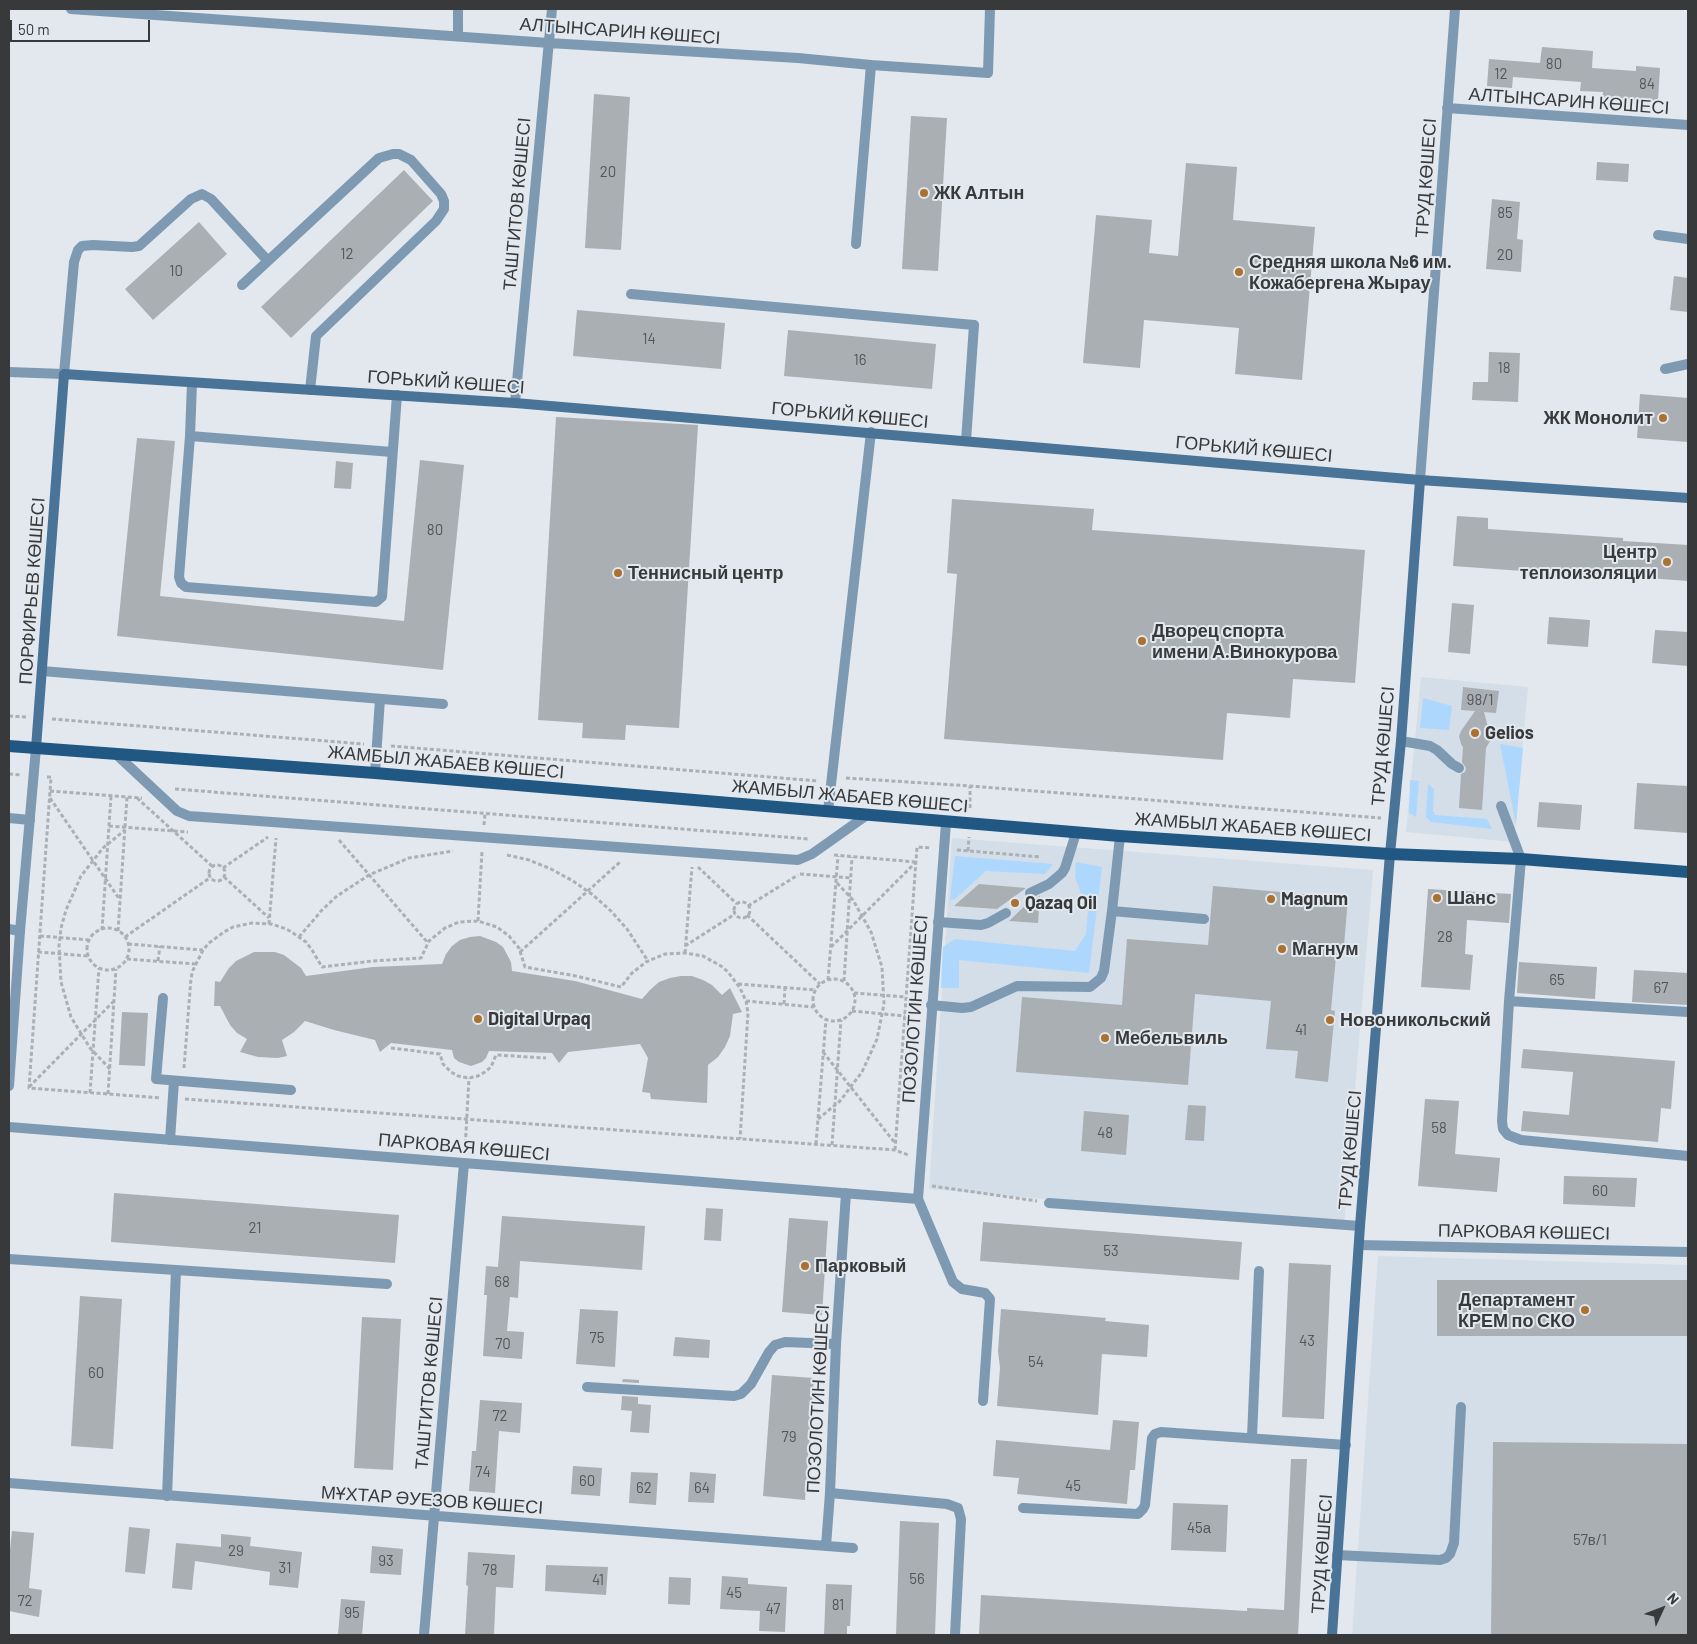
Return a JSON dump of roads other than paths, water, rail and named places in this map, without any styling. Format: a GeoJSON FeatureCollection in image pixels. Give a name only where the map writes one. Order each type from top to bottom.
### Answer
{"type":"FeatureCollection","features":[{"type":"Feature","properties":{"kind":"main road","name":"ЖАМБЫЛ ЖАБАЕВ КӨШЕСІ"},"geometry":{"type":"LineString","coordinates":[[9,746],[375,773],[1076,833],[1390,854],[1521,859],[1688,872]]}},
{"type":"Feature","properties":{"kind":"street","name":"АЛТЫНСАРИН КӨШЕСІ"},"geometry":{"type":"LineString","coordinates":[[71,9],[549,43],[798,58],[988,73],[990,9]]}},
{"type":"Feature","properties":{"kind":"street"},"geometry":{"type":"LineString","coordinates":[[458,9],[458,36]]}},
{"type":"Feature","properties":{"kind":"street","name":"ТАШТИТОВ КӨШЕСІ"},"geometry":{"type":"LineString","coordinates":[[515,403],[552,9]]}},
{"type":"Feature","properties":{"kind":"street","name":"ТРУД КӨШЕСІ"},"geometry":{"type":"LineString","coordinates":[[1332,1635],[1360,1226],[1401,740],[1455,9]]}},
{"type":"Feature","properties":{"kind":"street"},"geometry":{"type":"LineString","coordinates":[[856,244],[870,65]]}},
{"type":"Feature","properties":{"kind":"street","name":"АЛТЫНСАРИН КӨШЕСІ"},"geometry":{"type":"LineString","coordinates":[[1448,108],[1688,126]]}},
{"type":"Feature","properties":{"kind":"street"},"geometry":{"type":"LineString","coordinates":[[242,285],[373,163],[387,155],[399,154],[411,160],[441,194],[444,201],[444,209],[436,221],[316,336],[310,390]]}},
{"type":"Feature","properties":{"kind":"street","name":"ПОРФИРЬЕВ КӨШЕСІ"},"geometry":{"type":"LineString","coordinates":[[9,1086],[74,262],[78,250],[87,245],[139,246],[191,199],[202,194],[211,199],[268,261]]}},
{"type":"Feature","properties":{"kind":"street"},"geometry":{"type":"LineString","coordinates":[[1658,235],[1688,239]]}},
{"type":"Feature","properties":{"kind":"street"},"geometry":{"type":"LineString","coordinates":[[631,294],[974,325],[966,441]]}},
{"type":"Feature","properties":{"kind":"street"},"geometry":{"type":"LineString","coordinates":[[1665,369],[1688,364]]}},
{"type":"Feature","properties":{"kind":"street","name":"ГОРЬКИЙ КӨШЕСІ"},"geometry":{"type":"LineString","coordinates":[[9,372],[515,403],[1420,480],[1688,498]]}},
{"type":"Feature","properties":{"kind":"street"},"geometry":{"type":"LineString","coordinates":[[192,383],[190,436],[179,577],[181,583],[186,587],[376,602],[382,597],[397,395]]}},
{"type":"Feature","properties":{"kind":"street"},"geometry":{"type":"LineString","coordinates":[[828,811],[871,432]]}},
{"type":"Feature","properties":{"kind":"street"},"geometry":{"type":"LineString","coordinates":[[190,436],[392,452]]}},
{"type":"Feature","properties":{"kind":"street"},"geometry":{"type":"LineString","coordinates":[[42,671],[99,674],[442,704]]}},
{"type":"Feature","properties":{"kind":"street"},"geometry":{"type":"LineString","coordinates":[[375,773],[380,700]]}},
{"type":"Feature","properties":{"kind":"street"},"geometry":{"type":"LineString","coordinates":[[1401,740],[1430,746],[1459,768]]}},
{"type":"Feature","properties":{"kind":"street"},"geometry":{"type":"LineString","coordinates":[[117,755],[172,807],[189,816],[798,860],[812,854],[867,815]]}},
{"type":"Feature","properties":{"kind":"street"},"geometry":{"type":"LineString","coordinates":[[1501,806],[1521,859],[1509,1001],[1503,1129],[1508,1135],[1521,1140],[1688,1156]]}},
{"type":"Feature","properties":{"kind":"street"},"geometry":{"type":"LineString","coordinates":[[9,818],[30,820]]}},
{"type":"Feature","properties":{"kind":"street","name":"ПОЗОЛОТИН КӨШЕСІ"},"geometry":{"type":"LineString","coordinates":[[918,1199],[931,1004],[946,823]]}},
{"type":"Feature","properties":{"kind":"street"},"geometry":{"type":"LineString","coordinates":[[1030,893],[1049,884],[1062,874],[1066,868],[1076,833]]}},
{"type":"Feature","properties":{"kind":"street"},"geometry":{"type":"LineString","coordinates":[[931,1004],[962,1008],[971,1007],[1017,986],[1090,987],[1101,978],[1104,971],[1112,912],[1120,836]]}},
{"type":"Feature","properties":{"kind":"street"},"geometry":{"type":"LineString","coordinates":[[938,922],[981,925],[1006,912]]}},
{"type":"Feature","properties":{"kind":"street"},"geometry":{"type":"LineString","coordinates":[[1112,912],[1204,919]]}},
{"type":"Feature","properties":{"kind":"street"},"geometry":{"type":"LineString","coordinates":[[9,929],[20,930]]}},
{"type":"Feature","properties":{"kind":"street"},"geometry":{"type":"LineString","coordinates":[[163,998],[156,1080],[292,1090]]}},
{"type":"Feature","properties":{"kind":"street"},"geometry":{"type":"LineString","coordinates":[[1509,1001],[1688,1012]]}},
{"type":"Feature","properties":{"kind":"street"},"geometry":{"type":"LineString","coordinates":[[170,1140],[179,1081]]}},
{"type":"Feature","properties":{"kind":"street","name":"ПАРКОВАЯ КӨШЕСІ"},"geometry":{"type":"LineString","coordinates":[[9,1127],[918,1199]]}},
{"type":"Feature","properties":{"kind":"street","name":"ТАШТИТОВ КӨШЕСІ"},"geometry":{"type":"LineString","coordinates":[[424,1635],[464,1163]]}},
{"type":"Feature","properties":{"kind":"street","name":"ПОЗОЛОТИН КӨШЕСІ"},"geometry":{"type":"LineString","coordinates":[[826,1546],[846,1193]]}},
{"type":"Feature","properties":{"kind":"street"},"geometry":{"type":"LineString","coordinates":[[918,1199],[953,1282],[962,1289],[985,1293],[990,1299],[983,1401]]}},
{"type":"Feature","properties":{"kind":"street"},"geometry":{"type":"LineString","coordinates":[[1049,1203],[1360,1226]]}},
{"type":"Feature","properties":{"kind":"street","name":"ПАРКОВАЯ КӨШЕСІ"},"geometry":{"type":"LineString","coordinates":[[1359,1245],[1688,1252]]}},
{"type":"Feature","properties":{"kind":"street"},"geometry":{"type":"LineString","coordinates":[[9,1259],[387,1284]]}},
{"type":"Feature","properties":{"kind":"street"},"geometry":{"type":"LineString","coordinates":[[168,1496],[176,1270]]}},
{"type":"Feature","properties":{"kind":"street"},"geometry":{"type":"LineString","coordinates":[[1252,1437],[1259,1272]]}},
{"type":"Feature","properties":{"kind":"street"},"geometry":{"type":"LineString","coordinates":[[587,1387],[734,1396],[741,1394],[751,1384],[775,1345],[785,1342],[836,1344]]}},
{"type":"Feature","properties":{"kind":"street"},"geometry":{"type":"LineString","coordinates":[[1337,1555],[1440,1560],[1450,1554],[1454,1543],[1461,1407]]}},
{"type":"Feature","properties":{"kind":"street"},"geometry":{"type":"LineString","coordinates":[[1023,1508],[1138,1514],[1145,1505],[1150,1444],[1155,1434],[1167,1432],[1346,1445]]}},
{"type":"Feature","properties":{"kind":"street","name":"МҰХТАР ӘУЕЗОВ КӨШЕСІ"},"geometry":{"type":"LineString","coordinates":[[9,1483],[853,1548]]}},
{"type":"Feature","properties":{"kind":"street"},"geometry":{"type":"LineString","coordinates":[[830,1493],[947,1504],[958,1508],[961,1513],[961,1519],[955,1635]]}},
{"type":"Feature","properties":{"kind":"place","name":"ЖК Алтын"},"geometry":{"type":"Point","coordinates":[924,193]}},
{"type":"Feature","properties":{"kind":"place","name":"Средняя школа №6 им. Кожабергена Жырау"},"geometry":{"type":"Point","coordinates":[1239,272]}},
{"type":"Feature","properties":{"kind":"place","name":"ЖК Монолит"},"geometry":{"type":"Point","coordinates":[1663,418]}},
{"type":"Feature","properties":{"kind":"place","name":"Центр теплоизоляции"},"geometry":{"type":"Point","coordinates":[1667,562]}},
{"type":"Feature","properties":{"kind":"place","name":"Теннисный центр"},"geometry":{"type":"Point","coordinates":[618,573]}},
{"type":"Feature","properties":{"kind":"place","name":"Дворец спорта имени А.Винокурова"},"geometry":{"type":"Point","coordinates":[1142,641]}},
{"type":"Feature","properties":{"kind":"place","name":"Gelios"},"geometry":{"type":"Point","coordinates":[1475,733]}},
{"type":"Feature","properties":{"kind":"place","name":"Шанс"},"geometry":{"type":"Point","coordinates":[1437,898]}},
{"type":"Feature","properties":{"kind":"place","name":"Magnum"},"geometry":{"type":"Point","coordinates":[1271,899]}},
{"type":"Feature","properties":{"kind":"place","name":"Qazaq Oil"},"geometry":{"type":"Point","coordinates":[1015,903]}},
{"type":"Feature","properties":{"kind":"place","name":"Магнум"},"geometry":{"type":"Point","coordinates":[1282,949]}},
{"type":"Feature","properties":{"kind":"place","name":"Digital Urpaq"},"geometry":{"type":"Point","coordinates":[478,1019]}},
{"type":"Feature","properties":{"kind":"place","name":"Новоникольский"},"geometry":{"type":"Point","coordinates":[1330,1020]}},
{"type":"Feature","properties":{"kind":"place","name":"Мебельвиль"},"geometry":{"type":"Point","coordinates":[1105,1038]}},
{"type":"Feature","properties":{"kind":"place","name":"Парковый"},"geometry":{"type":"Point","coordinates":[805,1266]}},
{"type":"Feature","properties":{"kind":"place","name":"Департамент КРЕМ по СКО"},"geometry":{"type":"Point","coordinates":[1585,1310]}}]}
